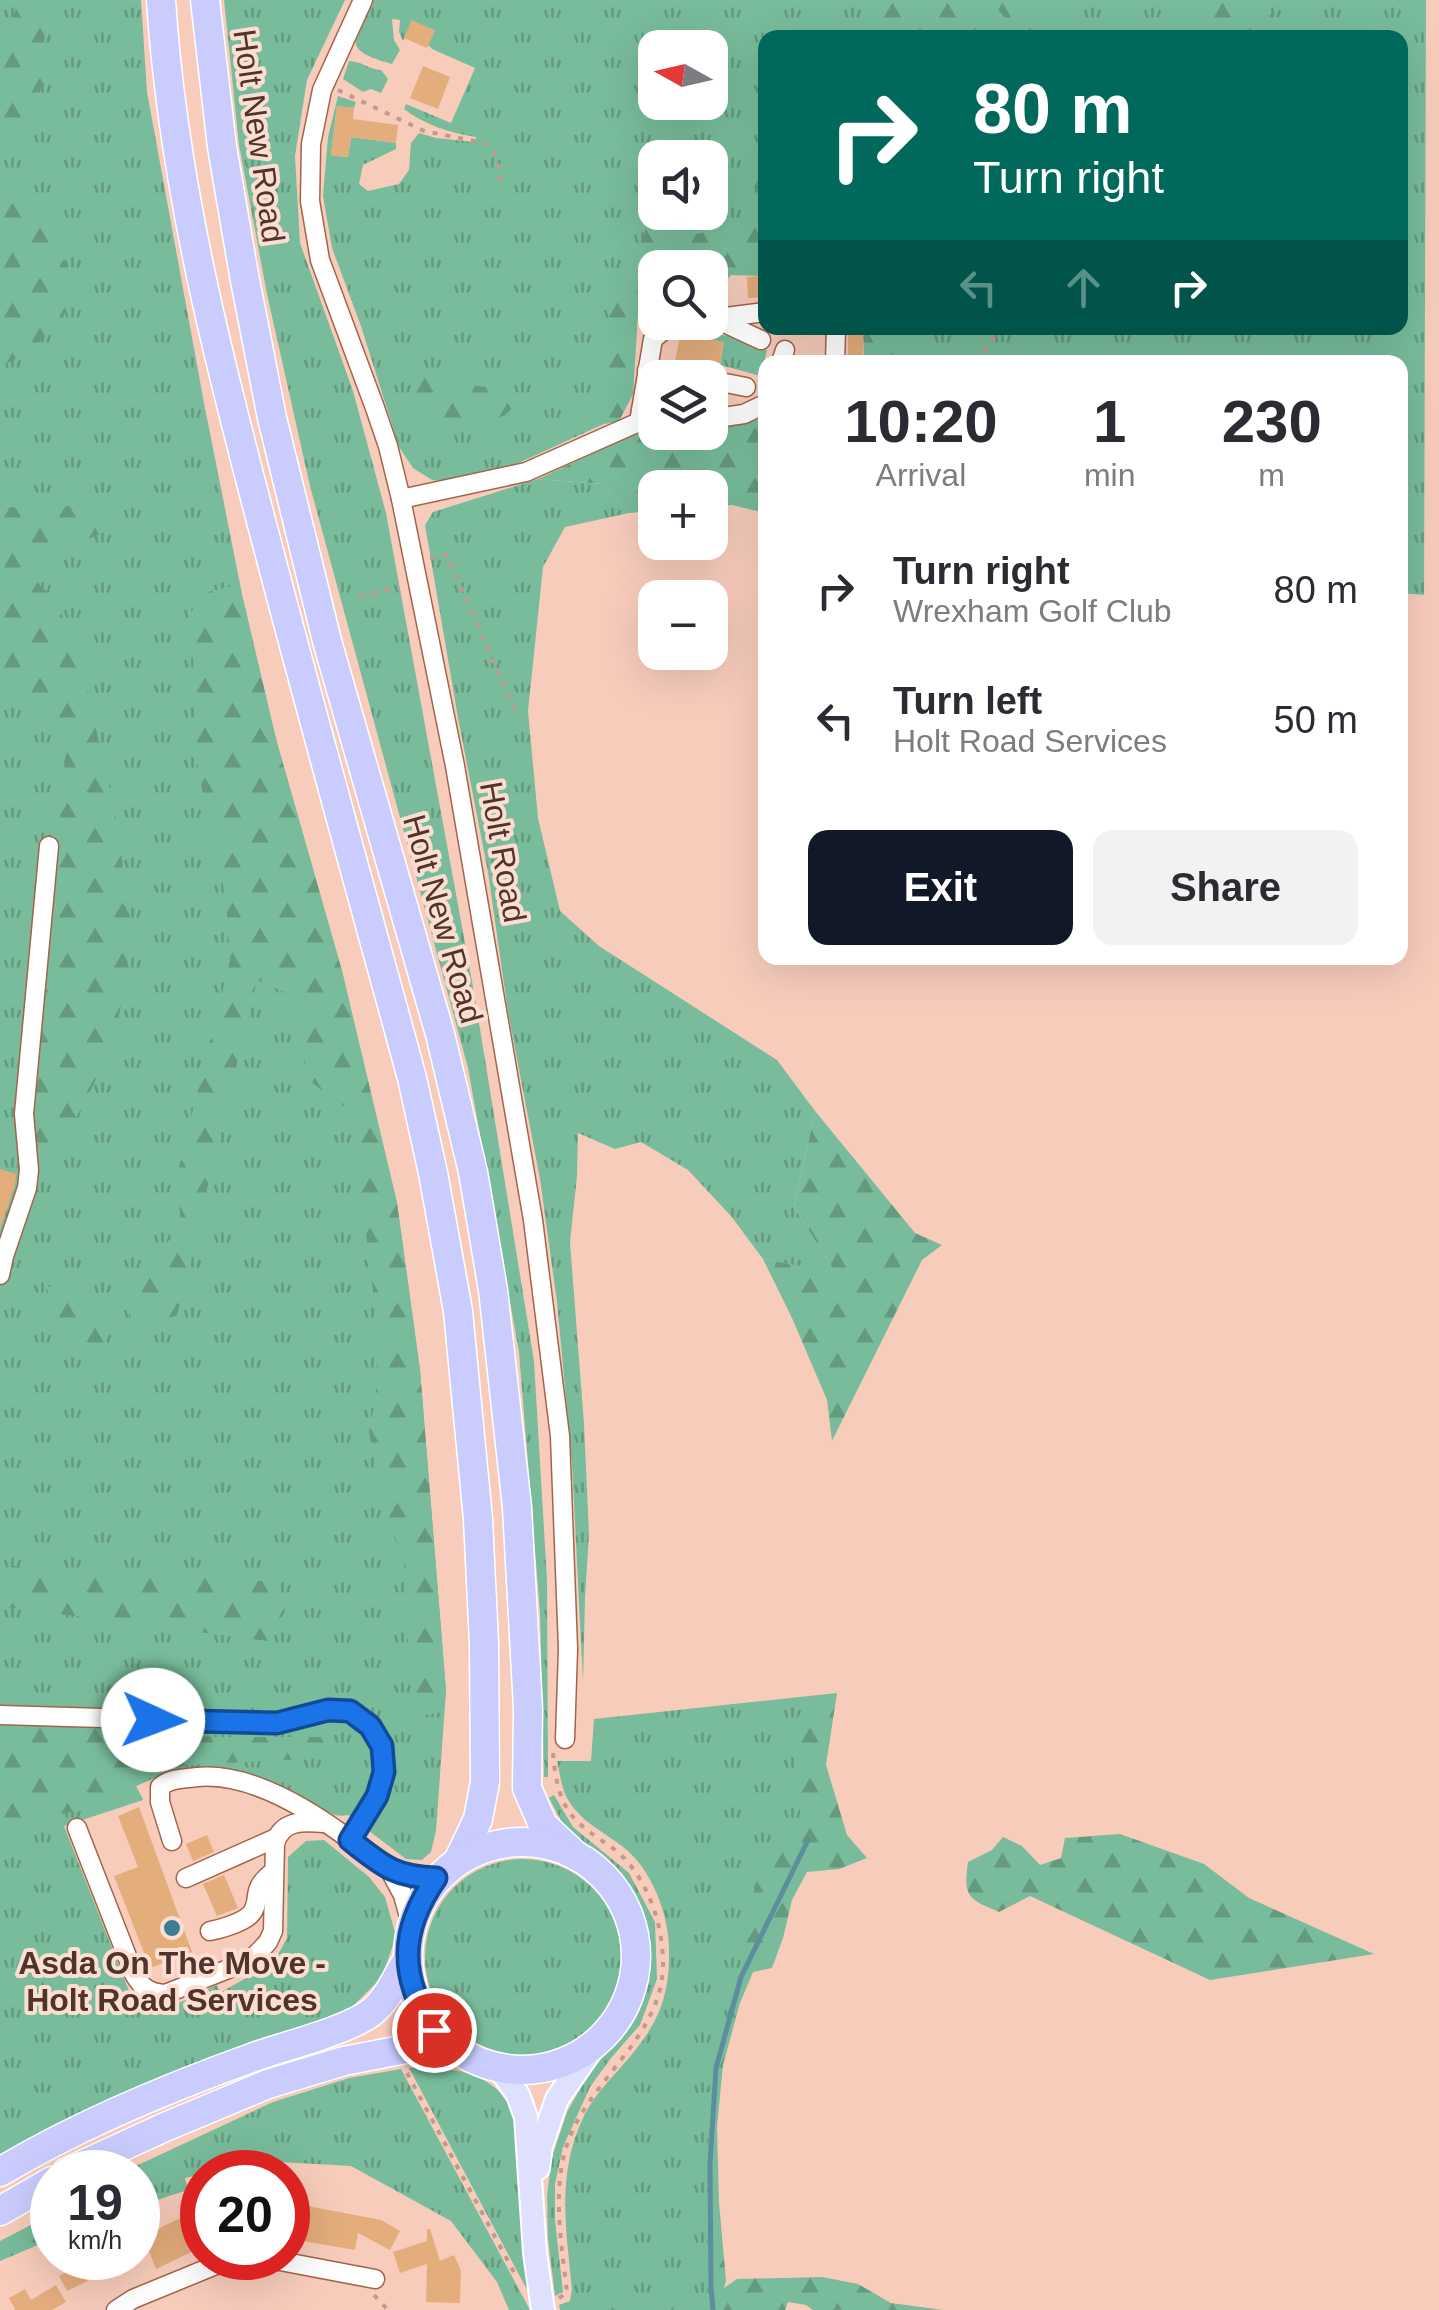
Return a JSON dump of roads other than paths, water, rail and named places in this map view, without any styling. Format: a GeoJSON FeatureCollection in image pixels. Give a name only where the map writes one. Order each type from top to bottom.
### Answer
{"type":"FeatureCollection","features":[{"type":"Feature","properties":{"kind":"highway"},"geometry":{"type":"LineString","coordinates":[[161,0],[165,61],[178,146],[210,316],[241,448],[412,1078],[458,1311],[478,1519],[485,1742],[485,1782],[478,1820],[459,1859]]}},
{"type":"Feature","properties":{"kind":"highway","name":"Holt New Road"},"geometry":{"type":"LineString","coordinates":[[205,0],[222,147],[272,418],[327,641],[440,1034],[473,1172],[494,1290],[517,1507],[528,1709],[527,1788],[543,1825],[573,1853]]}},
{"type":"Feature","properties":{"kind":"highway"},"geometry":{"type":"LineString","coordinates":[[515,1841],[545,1843],[573,1853],[600,1871],[620,1896],[632,1926],[636,1958],[632,1990],[618,2019],[575,2058],[524,2071],[474,2061],[452,2048],[420,2009],[410,1985],[407,1960],[411,1924],[436,1878],[459,1859],[486,1846],[515,1841]]}},
{"type":"Feature","properties":{"kind":"highway"},"geometry":{"type":"LineString","coordinates":[[0,2172],[140,2102],[350,2024],[372,2011],[407,1960]]}},
{"type":"Feature","properties":{"kind":"highway"},"geometry":{"type":"LineString","coordinates":[[114,2150],[268,2084],[344,2061],[395,2051],[452,2048]]}},
{"type":"Feature","properties":{"kind":"highway"},"geometry":{"type":"LineString","coordinates":[[0,2211],[30,2194]]}},
{"type":"Feature","properties":{"kind":"main road"},"geometry":{"type":"LineString","coordinates":[[532,2196],[541,2146],[557,2098],[596,2043]]}},
{"type":"Feature","properties":{"kind":"main road"},"geometry":{"type":"LineString","coordinates":[[498,2068],[518,2095],[526,2117],[542,2307]]}},
{"type":"Feature","properties":{"kind":"street","name":"Holt Road"},"geometry":{"type":"LineString","coordinates":[[362,0],[325,84],[311,144],[310,201],[320,260],[388,446],[414,560],[455,766],[533,1220],[560,1436],[568,1649],[565,1739]]}},
{"type":"Feature","properties":{"kind":"street"},"geometry":{"type":"LineString","coordinates":[[728,317],[758,313]]}},
{"type":"Feature","properties":{"kind":"street"},"geometry":{"type":"LineString","coordinates":[[728,326],[760,340]]}},
{"type":"Feature","properties":{"kind":"street"},"geometry":{"type":"LineString","coordinates":[[728,383],[746,386]]}},
{"type":"Feature","properties":{"kind":"street"},"geometry":{"type":"LineString","coordinates":[[728,416],[758,407]]}},
{"type":"Feature","properties":{"kind":"street"},"geometry":{"type":"LineString","coordinates":[[400,498],[526,472],[638,425]]}},
{"type":"Feature","properties":{"kind":"street"},"geometry":{"type":"LineString","coordinates":[[0,1275],[27,1188],[24,1114],[49,846]]}},
{"type":"Feature","properties":{"kind":"street"},"geometry":{"type":"LineString","coordinates":[[0,1715],[277,1723],[328,1710],[350,1711],[370,1726],[382,1746],[384,1772],[377,1796],[350,1840]]}},
{"type":"Feature","properties":{"kind":"street"},"geometry":{"type":"LineString","coordinates":[[172,1841],[158,1794],[165,1783],[217,1776],[246,1782],[274,1794],[324,1822],[389,1870],[412,1878],[436,1878]]}},
{"type":"Feature","properties":{"kind":"street"},"geometry":{"type":"LineString","coordinates":[[77,1828],[134,1974],[141,1986],[152,1993],[165,1994],[251,1960],[272,1932],[277,1836],[274,1794]]}},
{"type":"Feature","properties":{"kind":"street"},"geometry":{"type":"LineString","coordinates":[[186,1878],[277,1836],[285,1826],[324,1822]]}},
{"type":"Feature","properties":{"kind":"street"},"geometry":{"type":"LineString","coordinates":[[389,1870],[404,1895],[411,1924]]}},
{"type":"Feature","properties":{"kind":"street"},"geometry":{"type":"LineString","coordinates":[[210,1931],[247,1918],[262,1880],[274,1872]]}},
{"type":"Feature","properties":{"kind":"street"},"geometry":{"type":"LineString","coordinates":[[310,2269],[362,2283]]}},
{"type":"Feature","properties":{"kind":"street"},"geometry":{"type":"LineString","coordinates":[[116,2310],[180,2280]]}},
{"type":"Feature","properties":{"kind":"waterway"},"geometry":{"type":"LineString","coordinates":[[713,2310],[710,2163],[716,2068],[741,1977],[808,1840]]}},
{"type":"Feature","properties":{"kind":"place","name":"Asda On The Move - Holt Road Services"},"geometry":{"type":"Point","coordinates":[172,1928]}}]}
